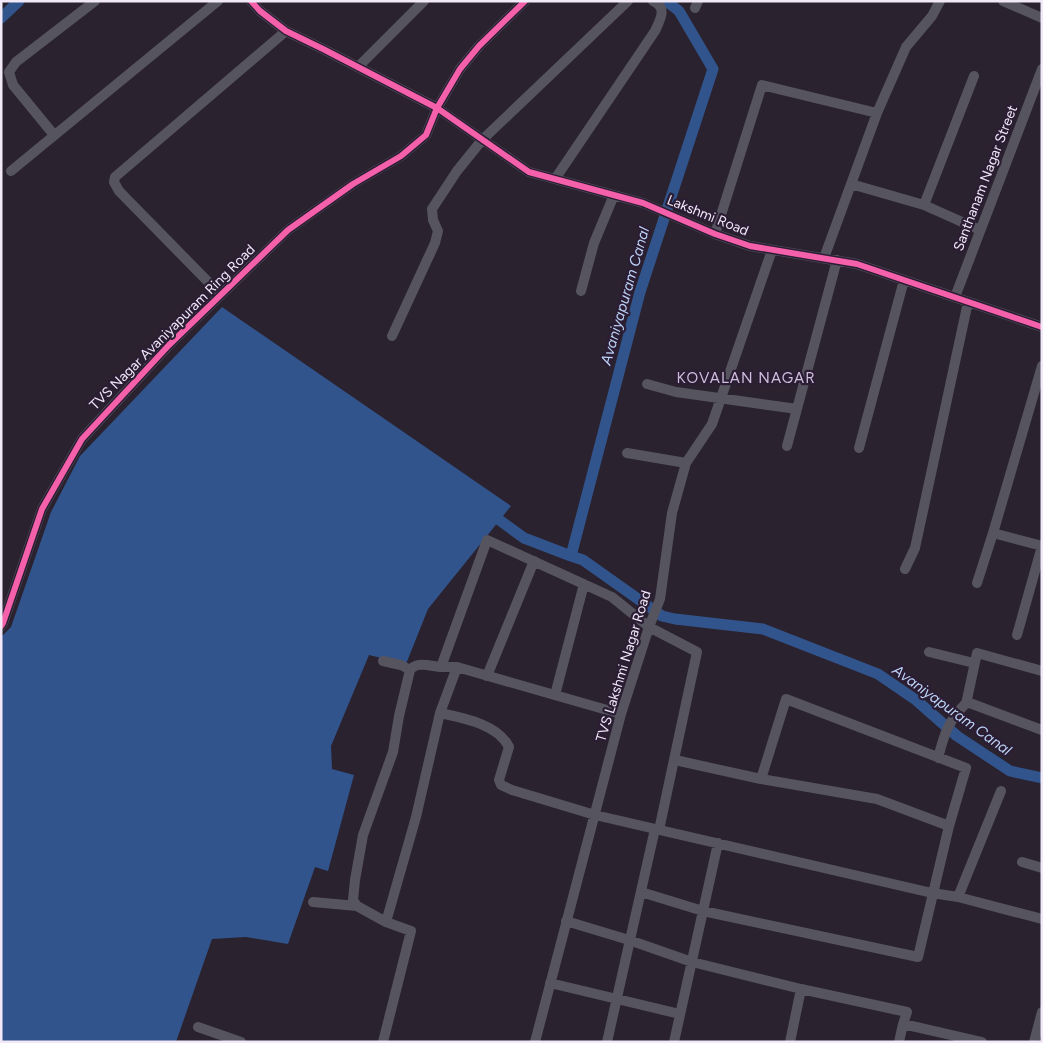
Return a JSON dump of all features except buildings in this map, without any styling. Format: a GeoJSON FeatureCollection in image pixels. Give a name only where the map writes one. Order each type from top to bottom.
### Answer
{"type":"FeatureCollection","features":[{"type":"Feature","properties":{"kind":"street"},"geometry":{"type":"LineString","coordinates":[[54,135],[13,85],[9,72],[16,62],[95,1]]}},
{"type":"Feature","properties":{"kind":"street"},"geometry":{"type":"LineString","coordinates":[[11,171],[218,1]]}},
{"type":"Feature","properties":{"kind":"street","name":"Lakshmi Road"},"geometry":{"type":"LineString","coordinates":[[251,1],[260,11],[286,31],[437,108],[529,172],[644,203],[715,234],[750,246],[857,264],[1042,326]]}},
{"type":"Feature","properties":{"kind":"street"},"geometry":{"type":"LineString","coordinates":[[358,67],[424,1]]}},
{"type":"Feature","properties":{"kind":"street","name":"TVS Nagar Avaniyapuram Ring Road"},"geometry":{"type":"LineString","coordinates":[[1,626],[42,509],[82,439],[170,346],[288,230],[353,184],[400,156],[426,136],[437,108],[460,69],[479,46],[525,1]]}},
{"type":"Feature","properties":{"kind":"street"},"geometry":{"type":"LineString","coordinates":[[392,336],[435,243],[438,231],[433,220],[432,209],[457,171],[482,140],[628,1]]}},
{"type":"Feature","properties":{"kind":"street"},"geometry":{"type":"LineString","coordinates":[[555,179],[655,31],[662,18],[662,10],[653,1]]}},
{"type":"Feature","properties":{"kind":"street"},"geometry":{"type":"LineString","coordinates":[[824,258],[877,113],[906,47],[932,16],[940,1]]}},
{"type":"Feature","properties":{"kind":"street"},"geometry":{"type":"LineString","coordinates":[[1002,1],[1042,18]]}},
{"type":"Feature","properties":{"kind":"street"},"geometry":{"type":"LineString","coordinates":[[221,295],[119,191],[114,182],[115,177],[286,31]]}},
{"type":"Feature","properties":{"kind":"street","name":"Santhanam Nagar Street"},"geometry":{"type":"LineString","coordinates":[[955,297],[1042,69]]}},
{"type":"Feature","properties":{"kind":"street"},"geometry":{"type":"LineString","coordinates":[[924,205],[974,76]]}},
{"type":"Feature","properties":{"kind":"street"},"geometry":{"type":"LineString","coordinates":[[715,234],[762,85],[877,113]]}},
{"type":"Feature","properties":{"kind":"street"},"geometry":{"type":"LineString","coordinates":[[851,184],[924,205],[980,230]]}},
{"type":"Feature","properties":{"kind":"street"},"geometry":{"type":"LineString","coordinates":[[581,291],[594,243],[614,195]]}},
{"type":"Feature","properties":{"kind":"street","name":"TVS Lakshmi Nagar Road"},"geometry":{"type":"LineString","coordinates":[[535,1042],[621,714],[648,627],[660,599],[672,513],[686,463],[712,424],[772,250]]}},
{"type":"Feature","properties":{"kind":"street"},"geometry":{"type":"LineString","coordinates":[[787,446],[837,260]]}},
{"type":"Feature","properties":{"kind":"street"},"geometry":{"type":"LineString","coordinates":[[859,448],[904,280]]}},
{"type":"Feature","properties":{"kind":"street"},"geometry":{"type":"LineString","coordinates":[[905,569],[915,548],[968,302]]}},
{"type":"Feature","properties":{"kind":"street"},"geometry":{"type":"LineString","coordinates":[[977,583],[1042,366]]}},
{"type":"Feature","properties":{"kind":"street"},"geometry":{"type":"LineString","coordinates":[[647,384],[676,392],[797,410]]}},
{"type":"Feature","properties":{"kind":"street"},"geometry":{"type":"LineString","coordinates":[[627,453],[686,463]]}},
{"type":"Feature","properties":{"kind":"street"},"geometry":{"type":"LineString","coordinates":[[993,533],[1042,546],[1017,635]]}},
{"type":"Feature","properties":{"kind":"street"},"geometry":{"type":"LineString","coordinates":[[441,667],[487,540],[612,597],[648,627],[697,652],[675,760],[629,940],[607,1042]]}},
{"type":"Feature","properties":{"kind":"street"},"geometry":{"type":"LineString","coordinates":[[487,676],[534,561]]}},
{"type":"Feature","properties":{"kind":"street"},"geometry":{"type":"LineString","coordinates":[[555,695],[584,584]]}},
{"type":"Feature","properties":{"kind":"street"},"geometry":{"type":"LineString","coordinates":[[929,652],[974,664]]}},
{"type":"Feature","properties":{"kind":"street"},"geometry":{"type":"LineString","coordinates":[[938,758],[944,733],[951,719],[966,704],[977,653],[1042,671]]}},
{"type":"Feature","properties":{"kind":"street"},"geometry":{"type":"LineString","coordinates":[[383,661],[401,664],[410,670]]}},
{"type":"Feature","properties":{"kind":"street"},"geometry":{"type":"LineString","coordinates":[[356,906],[353,900],[354,880],[363,835],[393,752],[410,670],[414,666],[419,664],[457,667],[621,714]]}},
{"type":"Feature","properties":{"kind":"street"},"geometry":{"type":"LineString","coordinates":[[386,922],[416,817],[440,712],[457,667]]}},
{"type":"Feature","properties":{"kind":"street"},"geometry":{"type":"LineString","coordinates":[[641,892],[703,911],[918,956],[949,826],[966,768],[786,699],[761,779]]}},
{"type":"Feature","properties":{"kind":"street"},"geometry":{"type":"LineString","coordinates":[[966,704],[967,702],[1042,730]]}},
{"type":"Feature","properties":{"kind":"street"},"geometry":{"type":"LineString","coordinates":[[440,712],[471,720],[506,739],[509,747],[499,780],[502,785],[512,790],[595,815],[932,894],[958,897],[1042,919]]}},
{"type":"Feature","properties":{"kind":"street"},"geometry":{"type":"LineString","coordinates":[[675,760],[761,779],[877,799],[949,826]]}},
{"type":"Feature","properties":{"kind":"street"},"geometry":{"type":"LineString","coordinates":[[958,897],[1001,791]]}},
{"type":"Feature","properties":{"kind":"street"},"geometry":{"type":"LineString","coordinates":[[674,1042],[718,843]]}},
{"type":"Feature","properties":{"kind":"street"},"geometry":{"type":"LineString","coordinates":[[1022,862],[1042,868]]}},
{"type":"Feature","properties":{"kind":"street"},"geometry":{"type":"LineString","coordinates":[[313,902],[356,906],[386,922],[411,931],[383,1042]]}},
{"type":"Feature","properties":{"kind":"street"},"geometry":{"type":"LineString","coordinates":[[566,921],[692,962],[801,989],[907,1012],[899,1042]]}},
{"type":"Feature","properties":{"kind":"street"},"geometry":{"type":"LineString","coordinates":[[550,983],[680,1014]]}},
{"type":"Feature","properties":{"kind":"street"},"geometry":{"type":"LineString","coordinates":[[790,1042],[801,989]]}},
{"type":"Feature","properties":{"kind":"street"},"geometry":{"type":"LineString","coordinates":[[1034,1042],[1041,1015]]}},
{"type":"Feature","properties":{"kind":"street"},"geometry":{"type":"LineString","coordinates":[[903,1024],[982,1042]]}},
{"type":"Feature","properties":{"kind":"street"},"geometry":{"type":"LineString","coordinates":[[198,1027],[242,1042]]}},
{"type":"Feature","properties":{"kind":"water"},"geometry":{"type":"Polygon","coordinates":[[[222,307],[511,506],[428,609],[406,664],[369,655],[331,746],[332,769],[354,775],[328,871],[315,867],[288,944],[246,937],[212,939],[176,1042],[1,1042],[1,637],[11,627],[51,512],[80,456],[222,307]]]}},
{"type":"Feature","properties":{"kind":"waterway","name":"Avaniyapuram Canal"},"geometry":{"type":"LineString","coordinates":[[1,18],[19,1]]}},
{"type":"Feature","properties":{"kind":"waterway","name":"Avaniyapuram Canal"},"geometry":{"type":"LineString","coordinates":[[666,1],[679,11],[713,69],[640,292],[571,556],[583,560],[662,616],[763,629],[878,674],[916,700],[957,736],[1010,771],[1042,778]]}},
{"type":"Feature","properties":{"kind":"waterway","name":"Avaniyapuram Canal"},"geometry":{"type":"LineString","coordinates":[[487,511],[524,538],[571,556]]}},
{"type":"Feature","properties":{"kind":"cycle path"},"geometry":{"type":"LineString","coordinates":[[251,1],[260,11],[286,31],[437,108],[529,172],[643,203],[715,234],[750,246],[857,264],[1042,327]]}},
{"type":"Feature","properties":{"kind":"cycle path"},"geometry":{"type":"LineString","coordinates":[[1,626],[42,509],[82,439],[169,345],[288,230],[353,184],[401,156],[426,135],[437,108],[460,69],[479,46],[525,1]]}},
{"type":"Feature","properties":{"kind":"district","name":"KOVALAN NAGAR"},"geometry":{"type":"Point","coordinates":[746,378]}}]}
